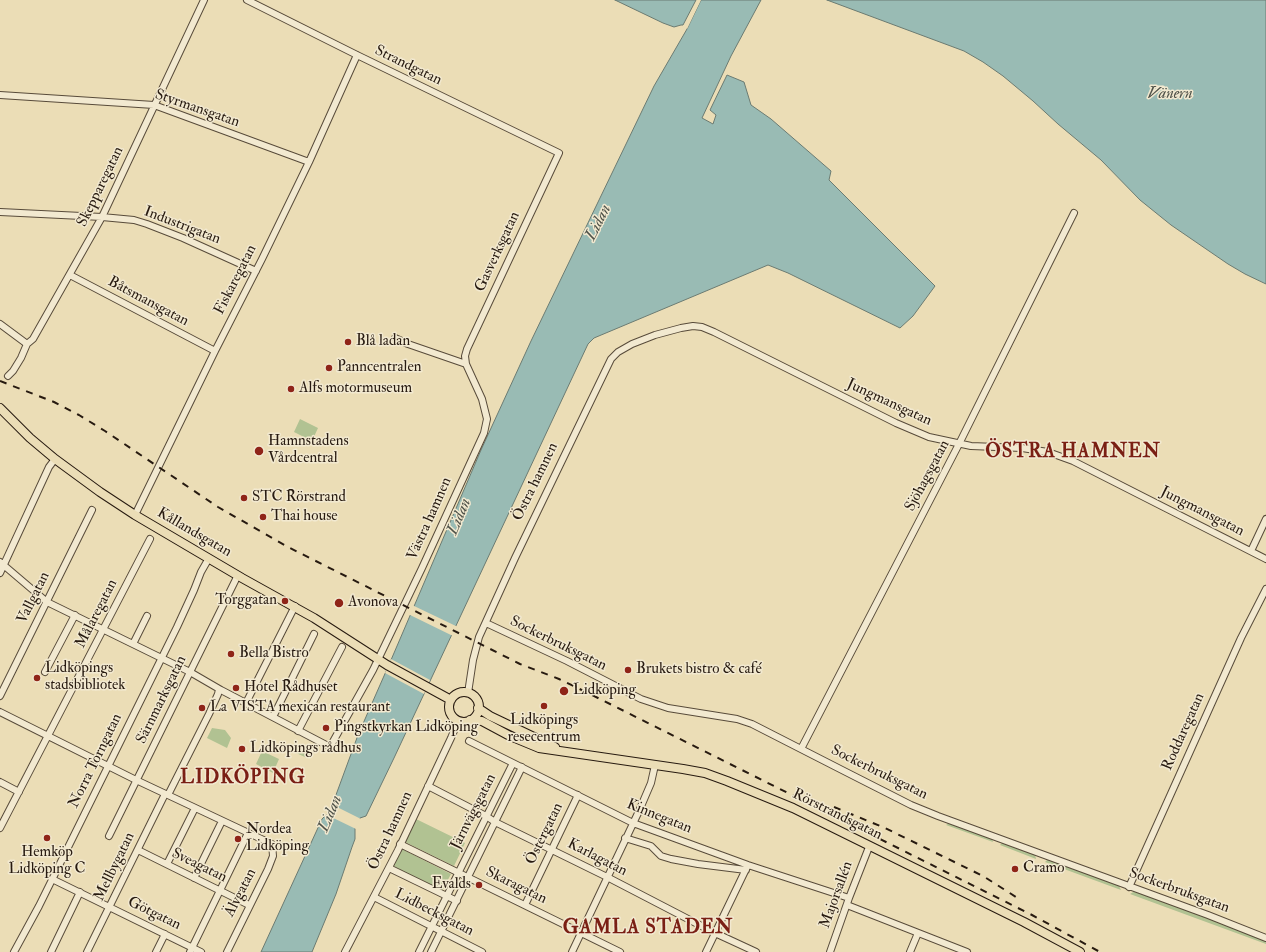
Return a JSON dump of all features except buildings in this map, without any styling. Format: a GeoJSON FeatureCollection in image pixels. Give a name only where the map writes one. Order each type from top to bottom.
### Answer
{"type":"FeatureCollection","features":[{"type":"Feature","properties":{"kind":"main road","name":"Kållandsgatan"},"geometry":{"type":"LineString","coordinates":[[0,408],[26,434],[55,459],[134,515],[294,606],[378,660],[451,700]]}},
{"type":"Feature","properties":{"kind":"main road"},"geometry":{"type":"LineString","coordinates":[[458,693],[468,693],[476,699],[478,708],[476,715],[465,722],[457,720],[451,713],[449,704],[458,693]]}},
{"type":"Feature","properties":{"kind":"main road","name":"Rörstrandsgatan"},"geometry":{"type":"LineString","coordinates":[[478,708],[499,720],[565,752]]}},
{"type":"Feature","properties":{"kind":"main road","name":"Rörstrandsgatan"},"geometry":{"type":"LineString","coordinates":[[470,720],[482,721],[510,736],[539,748],[705,773],[727,781],[793,808],[1017,919],[1080,952]]}},
{"type":"Feature","properties":{"kind":"street","name":"Skepparegatan"},"geometry":{"type":"LineString","coordinates":[[8,376],[17,364],[27,344],[33,339],[102,217],[204,0]]}},
{"type":"Feature","properties":{"kind":"street","name":"Strandgatan"},"geometry":{"type":"LineString","coordinates":[[247,0],[559,153]]}},
{"type":"Feature","properties":{"kind":"street","name":"Fiskaregatan"},"geometry":{"type":"LineString","coordinates":[[134,515],[309,162],[357,55]]}},
{"type":"Feature","properties":{"kind":"street","name":"Styrmansgatan"},"geometry":{"type":"LineString","coordinates":[[0,95],[154,105],[309,162]]}},
{"type":"Feature","properties":{"kind":"street","name":"Gasverksgatan"},"geometry":{"type":"LineString","coordinates":[[466,364],[465,356],[467,349],[559,153]]}},
{"type":"Feature","properties":{"kind":"street","name":"Industrigatan"},"geometry":{"type":"LineString","coordinates":[[0,212],[134,220],[183,238],[256,270]]}},
{"type":"Feature","properties":{"kind":"street","name":"Sjöhagsgatan"},"geometry":{"type":"LineString","coordinates":[[801,749],[959,444],[1074,213]]}},
{"type":"Feature","properties":{"kind":"street","name":"Båtsmansgatan"},"geometry":{"type":"LineString","coordinates":[[70,275],[215,352]]}},
{"type":"Feature","properties":{"kind":"street"},"geometry":{"type":"LineString","coordinates":[[0,324],[27,344]]}},
{"type":"Feature","properties":{"kind":"street","name":"Jungmansgatan"},"geometry":{"type":"LineString","coordinates":[[681,328],[693,326],[702,327],[714,332],[915,432],[928,437],[959,444],[984,447],[1022,448],[1048,452],[1073,461],[1266,559]]}},
{"type":"Feature","properties":{"kind":"street","name":"Östra hamnen"},"geometry":{"type":"LineString","coordinates":[[468,693],[475,649],[486,623],[515,558],[611,359],[618,352],[632,344],[655,335],[681,328]]}},
{"type":"Feature","properties":{"kind":"street"},"geometry":{"type":"LineString","coordinates":[[395,338],[466,364]]}},
{"type":"Feature","properties":{"kind":"street","name":"Västra hamnen"},"geometry":{"type":"LineString","coordinates":[[298,731],[330,747],[378,660],[484,433],[487,419],[485,406],[466,364]]}},
{"type":"Feature","properties":{"kind":"street"},"geometry":{"type":"LineString","coordinates":[[0,573],[2,563],[48,467],[55,459]]}},
{"type":"Feature","properties":{"kind":"street","name":"Vallgatan"},"geometry":{"type":"LineString","coordinates":[[0,696],[92,510]]}},
{"type":"Feature","properties":{"kind":"street"},"geometry":{"type":"LineString","coordinates":[[1252,551],[1266,519]]}},
{"type":"Feature","properties":{"kind":"street","name":"Målaregatan"},"geometry":{"type":"LineString","coordinates":[[0,828],[150,539]]}},
{"type":"Feature","properties":{"kind":"street","name":"Norra Torngatan"},"geometry":{"type":"LineString","coordinates":[[14,952],[162,658],[201,572],[209,558]]}},
{"type":"Feature","properties":{"kind":"street"},"geometry":{"type":"LineString","coordinates":[[2,563],[47,602],[190,672],[298,731],[342,647]]}},
{"type":"Feature","properties":{"kind":"street","name":"Särnmarksgatan"},"geometry":{"type":"LineString","coordinates":[[109,836],[238,575]]}},
{"type":"Feature","properties":{"kind":"street","name":"Roddaregatan"},"geometry":{"type":"LineString","coordinates":[[1129,887],[1238,645],[1266,589]]}},
{"type":"Feature","properties":{"kind":"street"},"geometry":{"type":"LineString","coordinates":[[246,703],[294,606]]}},
{"type":"Feature","properties":{"kind":"street"},"geometry":{"type":"LineString","coordinates":[[46,672],[75,615]]}},
{"type":"Feature","properties":{"kind":"street"},"geometry":{"type":"LineString","coordinates":[[133,644],[147,616]]}},
{"type":"Feature","properties":{"kind":"street","name":"Sockerbruksgatan"},"geometry":{"type":"LineString","coordinates":[[486,623],[567,661],[641,699],[668,708],[743,721],[932,813],[1208,915],[1266,938]]}},
{"type":"Feature","properties":{"kind":"street"},"geometry":{"type":"LineString","coordinates":[[273,717],[314,634]]}},
{"type":"Feature","properties":{"kind":"street","name":"Mellbygatan"},"geometry":{"type":"LineString","coordinates":[[87,952],[209,714],[219,689]]}},
{"type":"Feature","properties":{"kind":"street"},"geometry":{"type":"LineString","coordinates":[[0,712],[108,767],[248,833],[191,950]]}},
{"type":"Feature","properties":{"kind":"street","name":"Östra hamnen"},"geometry":{"type":"LineString","coordinates":[[348,951],[451,738],[457,720]]}},
{"type":"Feature","properties":{"kind":"street","name":"Kinnegatan"},"geometry":{"type":"LineString","coordinates":[[469,741],[634,823],[747,867],[849,898]]}},
{"type":"Feature","properties":{"kind":"street","name":"Järnvägsgatan"},"geometry":{"type":"LineString","coordinates":[[419,952],[430,927],[513,763]]}},
{"type":"Feature","properties":{"kind":"street"},"geometry":{"type":"LineString","coordinates":[[572,952],[625,838],[634,823],[651,783],[655,765]]}},
{"type":"Feature","properties":{"kind":"street","name":"Järnvägsgatan"},"geometry":{"type":"LineString","coordinates":[[431,952],[522,767]]}},
{"type":"Feature","properties":{"kind":"street"},"geometry":{"type":"LineString","coordinates":[[0,782],[19,792]]}},
{"type":"Feature","properties":{"kind":"street","name":"Karlagatan"},"geometry":{"type":"LineString","coordinates":[[428,786],[495,822],[552,849],[715,933],[756,952]]}},
{"type":"Feature","properties":{"kind":"street","name":"Östergatan"},"geometry":{"type":"LineString","coordinates":[[525,905],[578,795]]}},
{"type":"Feature","properties":{"kind":"street"},"geometry":{"type":"LineString","coordinates":[[167,864],[195,808]]}},
{"type":"Feature","properties":{"kind":"street"},"geometry":{"type":"LineString","coordinates":[[194,878],[222,821]]}},
{"type":"Feature","properties":{"kind":"street","name":"Älvgatan"},"geometry":{"type":"LineString","coordinates":[[227,952],[273,856],[272,844],[248,833]]}},
{"type":"Feature","properties":{"kind":"street"},"geometry":{"type":"LineString","coordinates":[[625,838],[651,846],[659,854],[666,857],[698,864],[747,867],[706,952]]}},
{"type":"Feature","properties":{"kind":"street","name":"Skaragatan"},"geometry":{"type":"LineString","coordinates":[[400,844],[620,952]]}},
{"type":"Feature","properties":{"kind":"street","name":"Majorsallén"},"geometry":{"type":"LineString","coordinates":[[830,952],[869,846]]}},
{"type":"Feature","properties":{"kind":"street","name":"Sveagatan"},"geometry":{"type":"LineString","coordinates":[[138,850],[249,905]]}},
{"type":"Feature","properties":{"kind":"street"},"geometry":{"type":"LineString","coordinates":[[389,868],[457,901]]}},
{"type":"Feature","properties":{"kind":"street","name":"Götgatan"},"geometry":{"type":"LineString","coordinates":[[52,879],[165,934],[191,950],[201,952]]}},
{"type":"Feature","properties":{"kind":"street"},"geometry":{"type":"LineString","coordinates":[[51,952],[80,892]]}},
{"type":"Feature","properties":{"kind":"street","name":"Lidbecksgatan"},"geometry":{"type":"LineString","coordinates":[[374,897],[430,927],[482,952]]}},
{"type":"Feature","properties":{"kind":"street"},"geometry":{"type":"LineString","coordinates":[[847,905],[967,952]]}},
{"type":"Feature","properties":{"kind":"street"},"geometry":{"type":"LineString","coordinates":[[910,952],[918,932]]}},
{"type":"Feature","properties":{"kind":"street"},"geometry":{"type":"LineString","coordinates":[[156,952],[165,934]]}},
{"type":"Feature","properties":{"kind":"street"},"geometry":{"type":"LineString","coordinates":[[951,945],[952,952]]}},
{"type":"Feature","properties":{"kind":"green space"},"geometry":{"type":"Polygon","coordinates":[[[300,419],[318,428],[312,441],[294,432],[300,419]]]}},
{"type":"Feature","properties":{"kind":"green space"},"geometry":{"type":"Polygon","coordinates":[[[212,728],[225,730],[231,738],[227,748],[207,738],[212,728]]]}},
{"type":"Feature","properties":{"kind":"green space"},"geometry":{"type":"Polygon","coordinates":[[[297,748],[310,754],[309,757],[307,758],[294,752],[297,748]]]}},
{"type":"Feature","properties":{"kind":"green space"},"geometry":{"type":"Polygon","coordinates":[[[262,751],[279,759],[273,773],[256,764],[262,751]]]}},
{"type":"Feature","properties":{"kind":"green space"},"geometry":{"type":"Polygon","coordinates":[[[414,818],[465,843],[454,866],[403,841],[414,818]]]}},
{"type":"Feature","properties":{"kind":"green space"},"geometry":{"type":"Polygon","coordinates":[[[949,823],[992,839],[993,842],[946,825],[949,823]]]}},
{"type":"Feature","properties":{"kind":"green space"},"geometry":{"type":"Polygon","coordinates":[[[1002,843],[1035,854],[1036,859],[1000,845],[1002,843]]]}},
{"type":"Feature","properties":{"kind":"green space"},"geometry":{"type":"Polygon","coordinates":[[[400,848],[451,874],[442,891],[391,865],[400,848]]]}},
{"type":"Feature","properties":{"kind":"green space"},"geometry":{"type":"Polygon","coordinates":[[[1048,859],[1119,886],[1121,890],[1045,862],[1048,859]]]}},
{"type":"Feature","properties":{"kind":"green space"},"geometry":{"type":"Polygon","coordinates":[[[1135,891],[1266,940],[1266,944],[1130,894],[1135,891]]]}},
{"type":"Feature","properties":{"kind":"water"},"geometry":{"type":"Polygon","coordinates":[[[615,0],[696,0],[683,25],[674,27],[615,0]]]}},
{"type":"Feature","properties":{"kind":"water","name":"Lidan"},"geometry":{"type":"Polygon","coordinates":[[[701,0],[761,0],[731,56],[702,118],[713,124],[716,115],[710,110],[727,75],[744,82],[751,105],[771,119],[831,171],[829,180],[935,286],[913,316],[900,328],[788,273],[768,265],[594,338],[588,344],[366,816],[360,818],[355,828],[355,839],[336,894],[312,952],[261,952],[322,819],[327,814],[333,803],[358,735],[481,450],[531,341],[654,86],[687,29],[701,0]]]}},
{"type":"Feature","properties":{"kind":"water","name":"Vänern"},"geometry":{"type":"Polygon","coordinates":[[[827,0],[1266,0],[1266,284],[1228,264],[1171,225],[1140,200],[1101,160],[1033,101],[1003,76],[983,62],[964,51],[827,0]]]}},
{"type":"Feature","properties":{"kind":"pier"},"geometry":{"type":"Polygon","coordinates":[[[699,0],[701,0],[687,29],[686,27],[699,0]]]}},
{"type":"Feature","properties":{"kind":"pier"},"geometry":{"type":"Polygon","coordinates":[[[412,605],[458,627],[453,636],[408,614],[412,605]]]}},
{"type":"Feature","properties":{"kind":"pier"},"geometry":{"type":"Polygon","coordinates":[[[391,659],[430,680],[424,694],[385,673],[391,659]]]}},
{"type":"Feature","properties":{"kind":"pier"},"geometry":{"type":"Polygon","coordinates":[[[331,804],[361,819],[356,829],[325,814],[331,804]]]}},
{"type":"Feature","properties":{"kind":"railway"},"geometry":{"type":"LineString","coordinates":[[0,381],[54,402],[79,415],[218,507],[288,547],[520,664],[559,679],[590,694],[1032,915],[1100,952]]}},
{"type":"Feature","properties":{"kind":"railway"},"geometry":{"type":"LineString","coordinates":[[834,807],[885,828],[983,876],[1016,897]]}},
{"type":"Feature","properties":{"kind":"place","name":"Blå ladan"},"geometry":{"type":"Point","coordinates":[348,342]}},
{"type":"Feature","properties":{"kind":"place","name":"Panncentralen"},"geometry":{"type":"Point","coordinates":[329,368]}},
{"type":"Feature","properties":{"kind":"place","name":"Alfs motormuseum"},"geometry":{"type":"Point","coordinates":[291,389]}},
{"type":"Feature","properties":{"kind":"place","name":"Hamnstadens Vårdcentral"},"geometry":{"type":"Point","coordinates":[259,451]}},
{"type":"Feature","properties":{"kind":"place","name":"STC Rörstrand"},"geometry":{"type":"Point","coordinates":[244,498]}},
{"type":"Feature","properties":{"kind":"place","name":"Thai house"},"geometry":{"type":"Point","coordinates":[263,517]}},
{"type":"Feature","properties":{"kind":"place","name":"Torggatan"},"geometry":{"type":"Point","coordinates":[285,601]}},
{"type":"Feature","properties":{"kind":"place","name":"Avonova"},"geometry":{"type":"Point","coordinates":[339,603]}},
{"type":"Feature","properties":{"kind":"place","name":"Bella Bistro"},"geometry":{"type":"Point","coordinates":[231,654]}},
{"type":"Feature","properties":{"kind":"place","name":"Brukets bistro & café"},"geometry":{"type":"Point","coordinates":[628,670]}},
{"type":"Feature","properties":{"kind":"place","name":"Lidköpings stadsbibliotek"},"geometry":{"type":"Point","coordinates":[37,678]}},
{"type":"Feature","properties":{"kind":"place","name":"Hotel Rådhuset"},"geometry":{"type":"Point","coordinates":[236,688]}},
{"type":"Feature","properties":{"kind":"place","name":"Lidköping"},"geometry":{"type":"Point","coordinates":[564,691]}},
{"type":"Feature","properties":{"kind":"place","name":"Lidköpings resecentrum"},"geometry":{"type":"Point","coordinates":[544,706]}},
{"type":"Feature","properties":{"kind":"place","name":"La VISTA mexican restaurant"},"geometry":{"type":"Point","coordinates":[202,708]}},
{"type":"Feature","properties":{"kind":"place","name":"Pingstkyrkan Lidköping"},"geometry":{"type":"Point","coordinates":[326,728]}},
{"type":"Feature","properties":{"kind":"place","name":"Lidköpings rådhus"},"geometry":{"type":"Point","coordinates":[242,749]}},
{"type":"Feature","properties":{"kind":"place","name":"Hemköp Lidköping C"},"geometry":{"type":"Point","coordinates":[47,838]}},
{"type":"Feature","properties":{"kind":"place","name":"Nordea Lidköping"},"geometry":{"type":"Point","coordinates":[238,839]}},
{"type":"Feature","properties":{"kind":"place","name":"Cramo"},"geometry":{"type":"Point","coordinates":[1015,869]}},
{"type":"Feature","properties":{"kind":"place","name":"Evalds"},"geometry":{"type":"Point","coordinates":[479,885]}},
{"type":"Feature","properties":{"kind":"district","name":"ÖSTRA HAMNEN"},"geometry":{"type":"Point","coordinates":[1073,453]}},
{"type":"Feature","properties":{"kind":"district","name":"LIDKÖPING"},"geometry":{"type":"Point","coordinates":[243,779]}},
{"type":"Feature","properties":{"kind":"district","name":"GAMLA STADEN"},"geometry":{"type":"Point","coordinates":[648,929]}}]}
